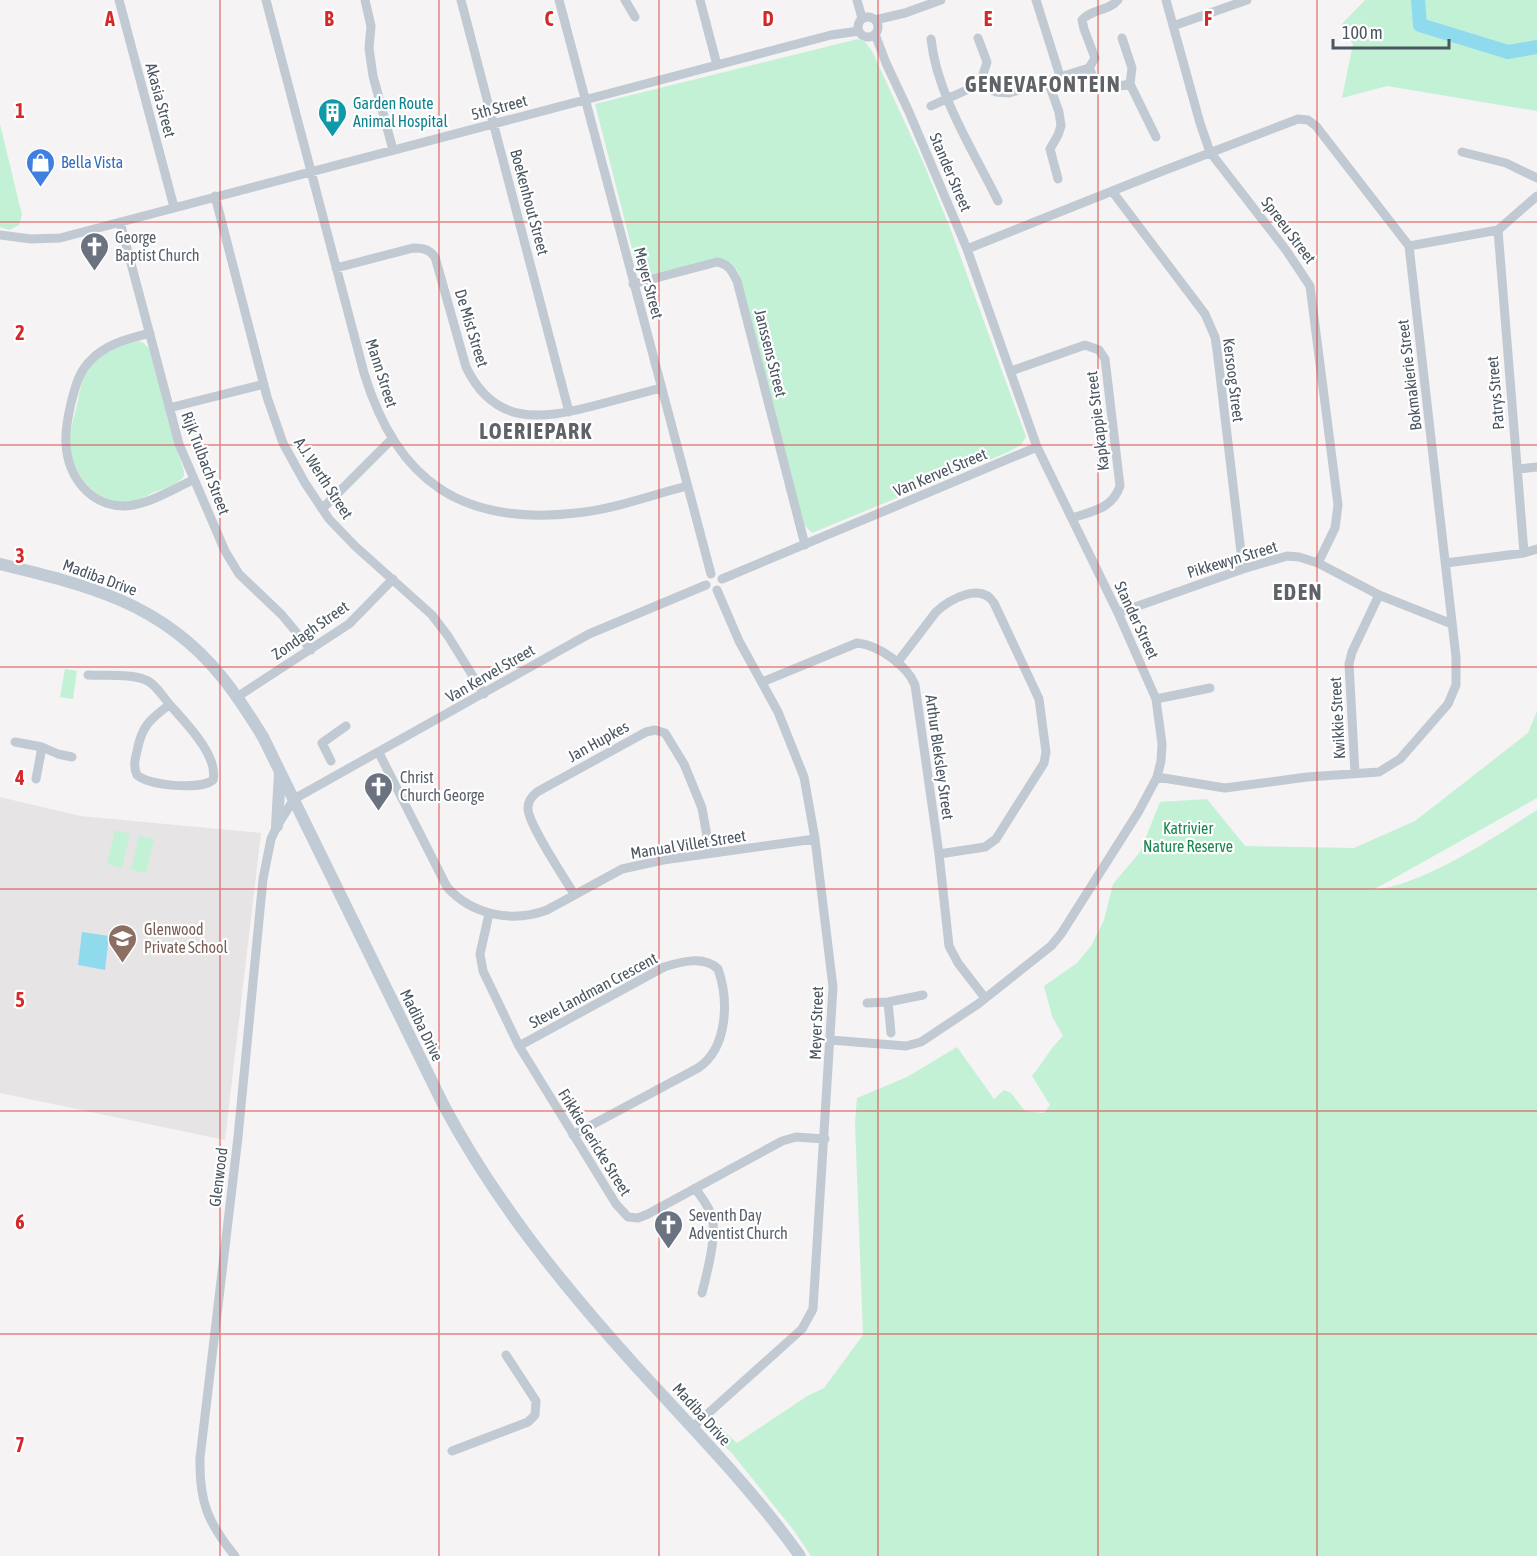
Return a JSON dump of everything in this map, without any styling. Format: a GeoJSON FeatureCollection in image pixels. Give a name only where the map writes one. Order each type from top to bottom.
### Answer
{"type":"FeatureCollection","features":[{"type":"Feature","properties":{"kind":"street","name":"Akasia Street"},"geometry":{"type":"LineString","coordinates":[[119,0],[174,207]]}},
{"type":"Feature","properties":{"kind":"street","name":"Mann Street"},"geometry":{"type":"LineString","coordinates":[[266,0],[368,386],[392,439],[411,464],[437,487],[465,502],[502,514],[529,516],[577,513],[687,486]]}},
{"type":"Feature","properties":{"kind":"street"},"geometry":{"type":"LineString","coordinates":[[365,0],[371,26],[369,48],[371,67],[393,150]]}},
{"type":"Feature","properties":{"kind":"street","name":"Boekenhout Street"},"geometry":{"type":"LineString","coordinates":[[461,0],[569,412]]}},
{"type":"Feature","properties":{"kind":"street","name":"Meyer Street"},"geometry":{"type":"LineString","coordinates":[[560,0],[711,574]]}},
{"type":"Feature","properties":{"kind":"street"},"geometry":{"type":"LineString","coordinates":[[625,0],[635,17]]}},
{"type":"Feature","properties":{"kind":"street"},"geometry":{"type":"LineString","coordinates":[[700,0],[717,65]]}},
{"type":"Feature","properties":{"kind":"street","name":"Stander Street"},"geometry":{"type":"LineString","coordinates":[[830,1040],[913,1046],[945,1028],[986,998],[1057,940],[1139,811],[1157,777],[1162,744],[1156,699],[1118,613],[1037,447],[967,249],[909,112],[868,26],[859,0]]}},
{"type":"Feature","properties":{"kind":"street"},"geometry":{"type":"LineString","coordinates":[[868,26],[940,0]]}},
{"type":"Feature","properties":{"kind":"street"},"geometry":{"type":"LineString","coordinates":[[1036,0],[1060,76]]}},
{"type":"Feature","properties":{"kind":"street"},"geometry":{"type":"LineString","coordinates":[[980,84],[989,90],[1006,93],[1089,68],[1095,58],[1082,20],[1086,15],[1115,4],[1118,0]]}},
{"type":"Feature","properties":{"kind":"street","name":"Spreeu Street"},"geometry":{"type":"LineString","coordinates":[[1166,0],[1210,152],[1286,250],[1310,286],[1338,505],[1335,528],[1318,563]]}},
{"type":"Feature","properties":{"kind":"street"},"geometry":{"type":"LineString","coordinates":[[1173,26],[1246,0]]}},
{"type":"Feature","properties":{"kind":"street","name":"5th Street"},"geometry":{"type":"LineString","coordinates":[[0,235],[52,239],[868,26]]}},
{"type":"Feature","properties":{"kind":"street"},"geometry":{"type":"LineString","coordinates":[[931,106],[980,84],[987,62],[978,38]]}},
{"type":"Feature","properties":{"kind":"street"},"geometry":{"type":"LineString","coordinates":[[1122,38],[1132,68],[1130,84],[1156,136]]}},
{"type":"Feature","properties":{"kind":"street"},"geometry":{"type":"LineString","coordinates":[[931,39],[937,72],[947,98],[998,201]]}},
{"type":"Feature","properties":{"kind":"street"},"geometry":{"type":"LineString","coordinates":[[1089,68],[1095,83],[1104,89],[1130,84]]}},
{"type":"Feature","properties":{"kind":"street"},"geometry":{"type":"LineString","coordinates":[[1048,81],[1061,123],[1059,133],[1050,149],[1058,179]]}},
{"type":"Feature","properties":{"kind":"street"},"geometry":{"type":"LineString","coordinates":[[967,249],[1293,120],[1308,120],[1316,126],[1409,246],[1498,230],[1537,196]]}},
{"type":"Feature","properties":{"kind":"street"},"geometry":{"type":"LineString","coordinates":[[1462,152],[1506,164],[1537,178]]}},
{"type":"Feature","properties":{"kind":"street","name":"Kersoog Street"},"geometry":{"type":"LineString","coordinates":[[1112,190],[1210,324],[1217,350],[1243,569]]}},
{"type":"Feature","properties":{"kind":"street","name":"A.J. Werth Street"},"geometry":{"type":"LineString","coordinates":[[215,196],[264,384],[283,443],[322,509],[343,534],[441,625],[484,694]]}},
{"type":"Feature","properties":{"kind":"street","name":"Rijk Tulbach Street"},"geometry":{"type":"LineString","coordinates":[[120,222],[179,444],[193,480],[232,565],[282,615],[311,650]]}},
{"type":"Feature","properties":{"kind":"street","name":"Patrys Street"},"geometry":{"type":"LineString","coordinates":[[1498,230],[1524,553]]}},
{"type":"Feature","properties":{"kind":"street","name":"Bokmakierie Street"},"geometry":{"type":"LineString","coordinates":[[1157,777],[1225,788],[1276,780],[1379,772],[1389,768],[1405,754],[1448,704],[1456,685],[1457,673],[1409,246]]}},
{"type":"Feature","properties":{"kind":"street","name":"De Mist Street"},"geometry":{"type":"LineString","coordinates":[[336,268],[413,248],[430,251],[435,257],[466,367],[481,393],[497,406],[513,413],[546,416],[661,388]]}},
{"type":"Feature","properties":{"kind":"street","name":"Janssens Street"},"geometry":{"type":"LineString","coordinates":[[633,284],[717,262],[728,265],[733,272],[805,545]]}},
{"type":"Feature","properties":{"kind":"street"},"geometry":{"type":"LineString","coordinates":[[150,333],[117,342],[106,348],[81,372],[68,415],[65,443],[68,461],[73,475],[91,496],[112,505],[128,506],[140,503],[193,480]]}},
{"type":"Feature","properties":{"kind":"street","name":"Kapkappie Street"},"geometry":{"type":"LineString","coordinates":[[1011,371],[1085,345],[1099,350],[1105,359],[1120,486],[1116,496],[1107,506],[1072,518]]}},
{"type":"Feature","properties":{"kind":"street"},"geometry":{"type":"LineString","coordinates":[[169,408],[264,384]]}},
{"type":"Feature","properties":{"kind":"street"},"geometry":{"type":"LineString","coordinates":[[322,509],[392,439]]}},
{"type":"Feature","properties":{"kind":"street","name":"Van Kervel Street"},"geometry":{"type":"LineString","coordinates":[[722,579],[1037,447]]}},
{"type":"Feature","properties":{"kind":"street"},"geometry":{"type":"LineString","coordinates":[[1518,469],[1537,467]]}},
{"type":"Feature","properties":{"kind":"street"},"geometry":{"type":"LineString","coordinates":[[1446,563],[1524,553],[1537,549]]}},
{"type":"Feature","properties":{"kind":"street","name":"Pikkewyn Street"},"geometry":{"type":"LineString","coordinates":[[1118,613],[1287,556],[1318,563],[1379,595],[1452,624]]}},
{"type":"Feature","properties":{"kind":"street","name":"Madiba Drive"},"geometry":{"type":"LineString","coordinates":[[0,564],[102,592],[143,610],[173,629],[197,650],[237,697],[263,737],[416,1049],[476,1163],[505,1207],[556,1275],[693,1427],[780,1528],[800,1556]]}},
{"type":"Feature","properties":{"kind":"street"},"geometry":{"type":"LineString","coordinates":[[711,574],[716,574],[722,579],[722,585],[717,590],[710,589],[706,585],[705,579],[711,574]]}},
{"type":"Feature","properties":{"kind":"street","name":"Zondagh Street"},"geometry":{"type":"LineString","coordinates":[[237,697],[311,650],[354,619],[393,579]]}},
{"type":"Feature","properties":{"kind":"street","name":"Van Kervel Street"},"geometry":{"type":"LineString","coordinates":[[294,799],[589,634],[706,585]]}},
{"type":"Feature","properties":{"kind":"street","name":"Meyer Street"},"geometry":{"type":"LineString","coordinates":[[693,1427],[802,1329],[814,1305],[830,1040],[832,970],[815,839],[804,777],[778,712],[734,631],[717,590]]}},
{"type":"Feature","properties":{"kind":"street"},"geometry":{"type":"LineString","coordinates":[[897,663],[943,606],[966,595],[981,592],[994,603],[1039,699],[1046,752],[1044,763],[996,839],[985,847],[939,854]]}},
{"type":"Feature","properties":{"kind":"street","name":"Kwikkie Street"},"geometry":{"type":"LineString","coordinates":[[1355,773],[1349,664],[1352,652],[1379,595]]}},
{"type":"Feature","properties":{"kind":"street","name":"Arthur Bleksley Street"},"geometry":{"type":"LineString","coordinates":[[762,682],[857,643],[873,647],[908,672],[915,685],[939,854],[949,946],[958,963],[986,998]]}},
{"type":"Feature","properties":{"kind":"street"},"geometry":{"type":"LineString","coordinates":[[88,675],[139,678],[151,683],[201,743],[214,768],[213,780],[210,782],[189,786],[146,781],[137,775],[135,768],[140,735],[151,719],[169,705]]}},
{"type":"Feature","properties":{"kind":"street"},"geometry":{"type":"LineString","coordinates":[[1156,699],[1210,688]]}},
{"type":"Feature","properties":{"kind":"street"},"geometry":{"type":"LineString","coordinates":[[331,762],[322,742],[346,726]]}},
{"type":"Feature","properties":{"kind":"street","name":"Jan Hupkes"},"geometry":{"type":"LineString","coordinates":[[574,894],[531,820],[528,806],[530,799],[537,792],[646,732],[658,730],[667,735],[684,764],[702,808],[710,853]]}},
{"type":"Feature","properties":{"kind":"street"},"geometry":{"type":"LineString","coordinates":[[15,742],[42,747],[72,757]]}},
{"type":"Feature","properties":{"kind":"street"},"geometry":{"type":"LineString","coordinates":[[36,779],[42,747]]}},
{"type":"Feature","properties":{"kind":"street","name":"Manual Villet Street"},"geometry":{"type":"LineString","coordinates":[[379,753],[447,887],[455,896],[489,914],[534,915],[622,869],[663,860],[815,839]]}},
{"type":"Feature","properties":{"kind":"street"},"geometry":{"type":"LineString","coordinates":[[277,826],[280,772]]}},
{"type":"Feature","properties":{"kind":"street","name":"Glenwood"},"geometry":{"type":"LineString","coordinates":[[235,1556],[216,1531],[206,1512],[202,1499],[200,1458],[238,1137],[259,906],[266,858],[277,826],[294,799]]}},
{"type":"Feature","properties":{"kind":"street","name":"Frikkie Gericke Street"},"geometry":{"type":"LineString","coordinates":[[489,914],[480,963],[519,1046],[616,1204],[628,1217],[638,1218],[790,1138],[825,1139]]}},
{"type":"Feature","properties":{"kind":"street","name":"Steve Landman Crescent"},"geometry":{"type":"LineString","coordinates":[[519,1046],[663,967],[686,962],[705,962],[718,969],[723,989],[722,1028],[717,1046],[709,1059],[698,1068],[573,1135]]}},
{"type":"Feature","properties":{"kind":"street"},"geometry":{"type":"LineString","coordinates":[[867,1003],[888,1002],[923,995]]}},
{"type":"Feature","properties":{"kind":"street"},"geometry":{"type":"LineString","coordinates":[[888,1002],[891,1033]]}},
{"type":"Feature","properties":{"kind":"street"},"geometry":{"type":"LineString","coordinates":[[695,1188],[709,1209],[713,1226],[710,1261],[702,1293]]}},
{"type":"Feature","properties":{"kind":"street"},"geometry":{"type":"LineString","coordinates":[[452,1450],[528,1422],[535,1415],[536,1401],[506,1355]]}},
{"type":"Feature","properties":{"kind":"shaded area","name":"Glenwood Private School"},"geometry":{"type":"Polygon","coordinates":[[[0,797],[80,816],[261,833],[225,1140],[0,1093],[0,797]]]}},
{"type":"Feature","properties":{"kind":"green space"},"geometry":{"type":"Polygon","coordinates":[[[1365,0],[1537,0],[1537,111],[1387,86],[1342,98],[1353,44],[1341,25],[1365,0]]]}},
{"type":"Feature","properties":{"kind":"green space"},"geometry":{"type":"Polygon","coordinates":[[[858,39],[865,42],[872,51],[923,162],[950,228],[1026,437],[1021,445],[1008,452],[812,533],[804,525],[738,271],[731,263],[718,258],[650,275],[641,275],[638,272],[595,104],[858,39]]]}},
{"type":"Feature","properties":{"kind":"green space"},"geometry":{"type":"Polygon","coordinates":[[[0,124],[22,215],[19,225],[9,230],[0,227],[0,124]]]}},
{"type":"Feature","properties":{"kind":"green space"},"geometry":{"type":"Polygon","coordinates":[[[138,341],[149,348],[184,476],[174,484],[139,500],[118,502],[97,493],[81,476],[71,454],[71,432],[81,385],[90,367],[106,353],[138,341]]]}},
{"type":"Feature","properties":{"kind":"green space"},"geometry":{"type":"Polygon","coordinates":[[[65,669],[77,671],[73,699],[60,697],[65,669]]]}},
{"type":"Feature","properties":{"kind":"green space","name":"Katrivier Nature Reserve"},"geometry":{"type":"Polygon","coordinates":[[[1537,711],[1537,798],[1373,890],[1413,880],[1458,859],[1537,810],[1537,1556],[811,1556],[795,1532],[731,1452],[707,1429],[708,1424],[712,1421],[737,1443],[809,1395],[824,1388],[863,1335],[855,1122],[857,1098],[907,1077],[957,1047],[994,1099],[1004,1090],[1011,1093],[1025,1111],[1044,1113],[1050,1105],[1032,1076],[1063,1036],[1052,1016],[1044,986],[1077,963],[1091,946],[1104,920],[1113,884],[1140,852],[1160,802],[1207,799],[1245,846],[1354,848],[1415,821],[1528,733],[1537,711]]]}},
{"type":"Feature","properties":{"kind":"green space"},"geometry":{"type":"Polygon","coordinates":[[[115,830],[130,834],[122,868],[107,864],[115,830]]]}},
{"type":"Feature","properties":{"kind":"green space"},"geometry":{"type":"Polygon","coordinates":[[[139,836],[154,839],[146,873],[131,870],[139,836]]]}},
{"type":"Feature","properties":{"kind":"water"},"geometry":{"type":"Polygon","coordinates":[[[82,932],[109,936],[105,970],[78,965],[82,932]]]}},
{"type":"Feature","properties":{"kind":"waterway"},"geometry":{"type":"LineString","coordinates":[[1418,0],[1420,25],[1508,52],[1537,47]]}},
{"type":"Feature","properties":{"kind":"place","name":"Garden Route Animal Hospital"},"geometry":{"type":"Point","coordinates":[332,138]}},
{"type":"Feature","properties":{"kind":"place","name":"Bella Vista"},"geometry":{"type":"Point","coordinates":[40,188]}},
{"type":"Feature","properties":{"kind":"place","name":"George Baptist Church"},"geometry":{"type":"Point","coordinates":[94,272]}},
{"type":"Feature","properties":{"kind":"place","name":"Christ Church George"},"geometry":{"type":"Point","coordinates":[379,812]}},
{"type":"Feature","properties":{"kind":"place","name":"Glenwood Private School"},"geometry":{"type":"Point","coordinates":[123,964]}},
{"type":"Feature","properties":{"kind":"place","name":"Seventh Day Adventist Church"},"geometry":{"type":"Point","coordinates":[668,1250]}},
{"type":"Feature","properties":{"kind":"district","name":"GENEVAFONTEIN"},"geometry":{"type":"Point","coordinates":[1043,84]}},
{"type":"Feature","properties":{"kind":"district","name":"LOERIEPARK"},"geometry":{"type":"Point","coordinates":[536,431]}},
{"type":"Feature","properties":{"kind":"district","name":"EDEN"},"geometry":{"type":"Point","coordinates":[1298,592]}}]}
